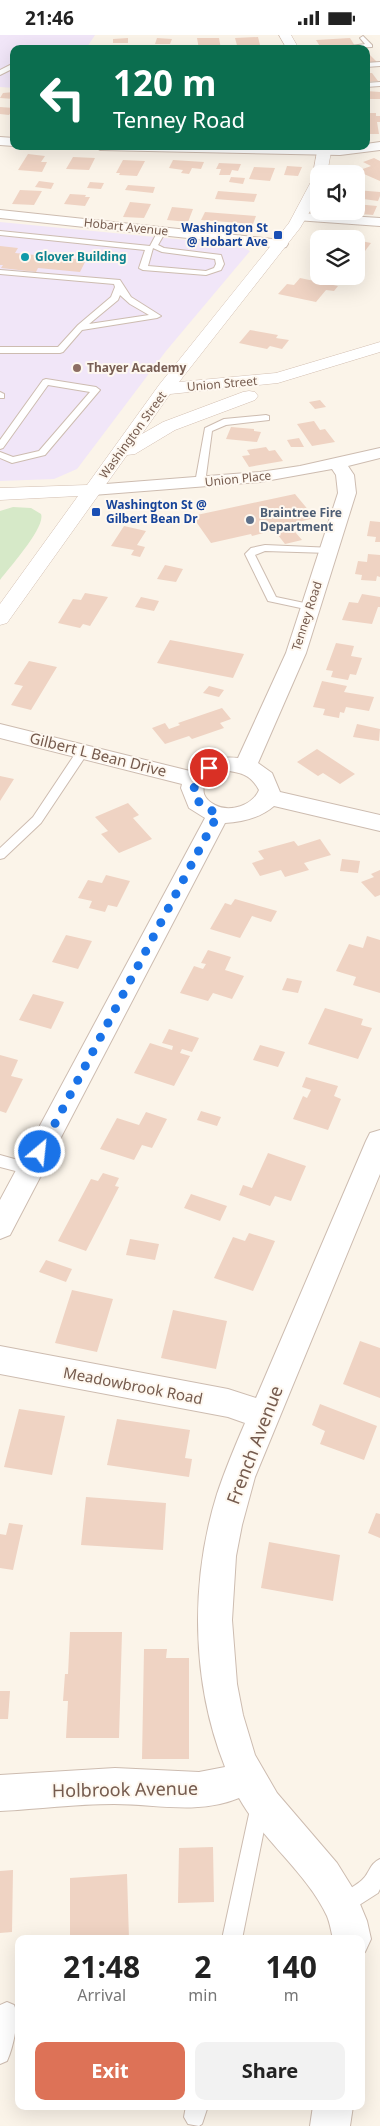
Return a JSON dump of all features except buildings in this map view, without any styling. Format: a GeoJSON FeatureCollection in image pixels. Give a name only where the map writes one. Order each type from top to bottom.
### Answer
{"type":"FeatureCollection","features":[{"type":"Feature","properties":{"kind":"main road"},"geometry":{"type":"LineString","coordinates":[[322,165],[325,150]]}},
{"type":"Feature","properties":{"kind":"main road","name":"Washington Street"},"geometry":{"type":"LineString","coordinates":[[0,619],[165,389],[281,244],[300,217],[310,197]]}},
{"type":"Feature","properties":{"kind":"main road"},"geometry":{"type":"LineString","coordinates":[[199,345],[200,355],[210,366],[229,374],[263,377],[287,374],[323,365]]}},
{"type":"Feature","properties":{"kind":"main road","name":"Union Street"},"geometry":{"type":"LineString","coordinates":[[165,389],[266,381],[289,376],[380,347]]}},
{"type":"Feature","properties":{"kind":"main road","name":"Union Street"},"geometry":{"type":"LineString","coordinates":[[165,389],[207,399],[249,396],[323,365]]}},
{"type":"Feature","properties":{"kind":"main road"},"geometry":{"type":"LineString","coordinates":[[116,458],[169,426],[249,396]]}},
{"type":"Feature","properties":{"kind":"main road"},"geometry":{"type":"LineString","coordinates":[[0,494],[93,490]]}},
{"type":"Feature","properties":{"kind":"street"},"geometry":{"type":"LineString","coordinates":[[340,150],[359,150]]}},
{"type":"Feature","properties":{"kind":"street","name":"Hobart Avenue"},"geometry":{"type":"LineString","coordinates":[[0,214],[281,244]]}},
{"type":"Feature","properties":{"kind":"street"},"geometry":{"type":"LineString","coordinates":[[300,217],[380,222]]}},
{"type":"Feature","properties":{"kind":"street","name":"Union Place"},"geometry":{"type":"LineString","coordinates":[[93,490],[260,477],[380,453]]}},
{"type":"Feature","properties":{"kind":"street","name":"Tenney Road"},"geometry":{"type":"LineString","coordinates":[[246,767],[287,675],[348,487],[345,475],[337,463]]}},
{"type":"Feature","properties":{"kind":"street","name":"Gilbert L Bean Drive"},"geometry":{"type":"LineString","coordinates":[[0,731],[196,780]]}},
{"type":"Feature","properties":{"kind":"street"},"geometry":{"type":"LineString","coordinates":[[229,764],[246,767],[259,773],[266,780],[269,789],[268,797],[262,805],[248,813],[235,815],[218,814],[206,809],[194,797],[192,788],[196,780],[205,771],[215,766],[229,764]]}},
{"type":"Feature","properties":{"kind":"street"},"geometry":{"type":"LineString","coordinates":[[268,797],[380,823]]}},
{"type":"Feature","properties":{"kind":"street"},"geometry":{"type":"LineString","coordinates":[[0,1227],[218,814]]}},
{"type":"Feature","properties":{"kind":"street","name":"French Avenue"},"geometry":{"type":"LineString","coordinates":[[347,1922],[320,1870],[278,1825],[254,1789],[234,1747],[223,1703],[216,1600],[221,1544],[226,1519],[241,1471],[380,1141]]}},
{"type":"Feature","properties":{"kind":"street","name":"Meadowbrook Road"},"geometry":{"type":"LineString","coordinates":[[0,1360],[235,1405],[265,1415]]}},
{"type":"Feature","properties":{"kind":"street","name":"Holbrook Avenue"},"geometry":{"type":"LineString","coordinates":[[0,1793],[117,1786],[201,1789],[221,1788],[235,1783],[254,1789]]}},
{"type":"Feature","properties":{"kind":"street"},"geometry":{"type":"LineString","coordinates":[[330,2126],[332,2110]]}},
{"type":"Feature","properties":{"kind":"lane"},"geometry":{"type":"LineString","coordinates":[[363,38],[369,45]]}},
{"type":"Feature","properties":{"kind":"lane"},"geometry":{"type":"LineString","coordinates":[[370,50],[375,51]]}},
{"type":"Feature","properties":{"kind":"lane"},"geometry":{"type":"LineString","coordinates":[[0,233],[149,248],[144,268],[206,273],[218,270],[220,265],[218,257],[162,250],[154,246],[162,231]]}},
{"type":"Feature","properties":{"kind":"lane"},"geometry":{"type":"LineString","coordinates":[[0,271],[117,282],[118,288],[115,298],[79,329],[60,350],[0,350]]}},
{"type":"Feature","properties":{"kind":"lane"},"geometry":{"type":"LineString","coordinates":[[79,329],[100,324],[158,316],[137,306],[118,288]]}},
{"type":"Feature","properties":{"kind":"lane"},"geometry":{"type":"LineString","coordinates":[[0,446],[46,382],[96,390],[42,453],[12,460],[2,456]]}},
{"type":"Feature","properties":{"kind":"lane"},"geometry":{"type":"LineString","coordinates":[[200,483],[208,430],[224,422],[266,418]]}},
{"type":"Feature","properties":{"kind":"lane"},"geometry":{"type":"LineString","coordinates":[[310,607],[272,599],[250,554],[256,550],[266,548],[329,549]]}},
{"type":"Feature","properties":{"kind":"lane"},"geometry":{"type":"LineString","coordinates":[[0,855],[31,827],[83,751]]}},
{"type":"Feature","properties":{"kind":"lane"},"geometry":{"type":"LineString","coordinates":[[0,1161],[31,1169]]}},
{"type":"Feature","properties":{"kind":"lane"},"geometry":{"type":"LineString","coordinates":[[233,1935],[254,1789]]}},
{"type":"Feature","properties":{"kind":"lane"},"geometry":{"type":"LineString","coordinates":[[347,1922],[380,1869]]}},
{"type":"Feature","properties":{"kind":"lane"},"geometry":{"type":"LineString","coordinates":[[0,2054],[7,2012]]}},
{"type":"Feature","properties":{"kind":"shaded area"},"geometry":{"type":"Polygon","coordinates":[[[0,35],[95,35],[88,45],[10,45],[10,88],[0,87],[0,35]]]}},
{"type":"Feature","properties":{"kind":"shaded area","name":"Thayer Academy"},"geometry":{"type":"Polygon","coordinates":[[[0,222],[238,245],[250,251],[166,351],[77,469],[54,479],[0,481],[0,222]]]}},
{"type":"Feature","properties":{"kind":"green space"},"geometry":{"type":"Polygon","coordinates":[[[13,507],[31,508],[41,514],[41,520],[33,537],[0,580],[0,511],[13,507]]]}},
{"type":"Feature","properties":{"kind":"place","name":"Washington St @ Hobart Ave"},"geometry":{"type":"Point","coordinates":[278,235]}},
{"type":"Feature","properties":{"kind":"place","name":"Glover Building"},"geometry":{"type":"Point","coordinates":[25,257]}},
{"type":"Feature","properties":{"kind":"place","name":"Thayer Academy"},"geometry":{"type":"Point","coordinates":[77,368]}},
{"type":"Feature","properties":{"kind":"place","name":"Washington St @ Gilbert Bean Dr"},"geometry":{"type":"Point","coordinates":[96,512]}},
{"type":"Feature","properties":{"kind":"place","name":"Braintree Fire Department"},"geometry":{"type":"Point","coordinates":[250,520]}},
{"type":"Feature","properties":{"kind":"route"},"geometry":{"type":"LineString","coordinates":[[40,1152],[218,814],[209,811],[197,802],[192,788],[198,776],[209,768]]}}]}
